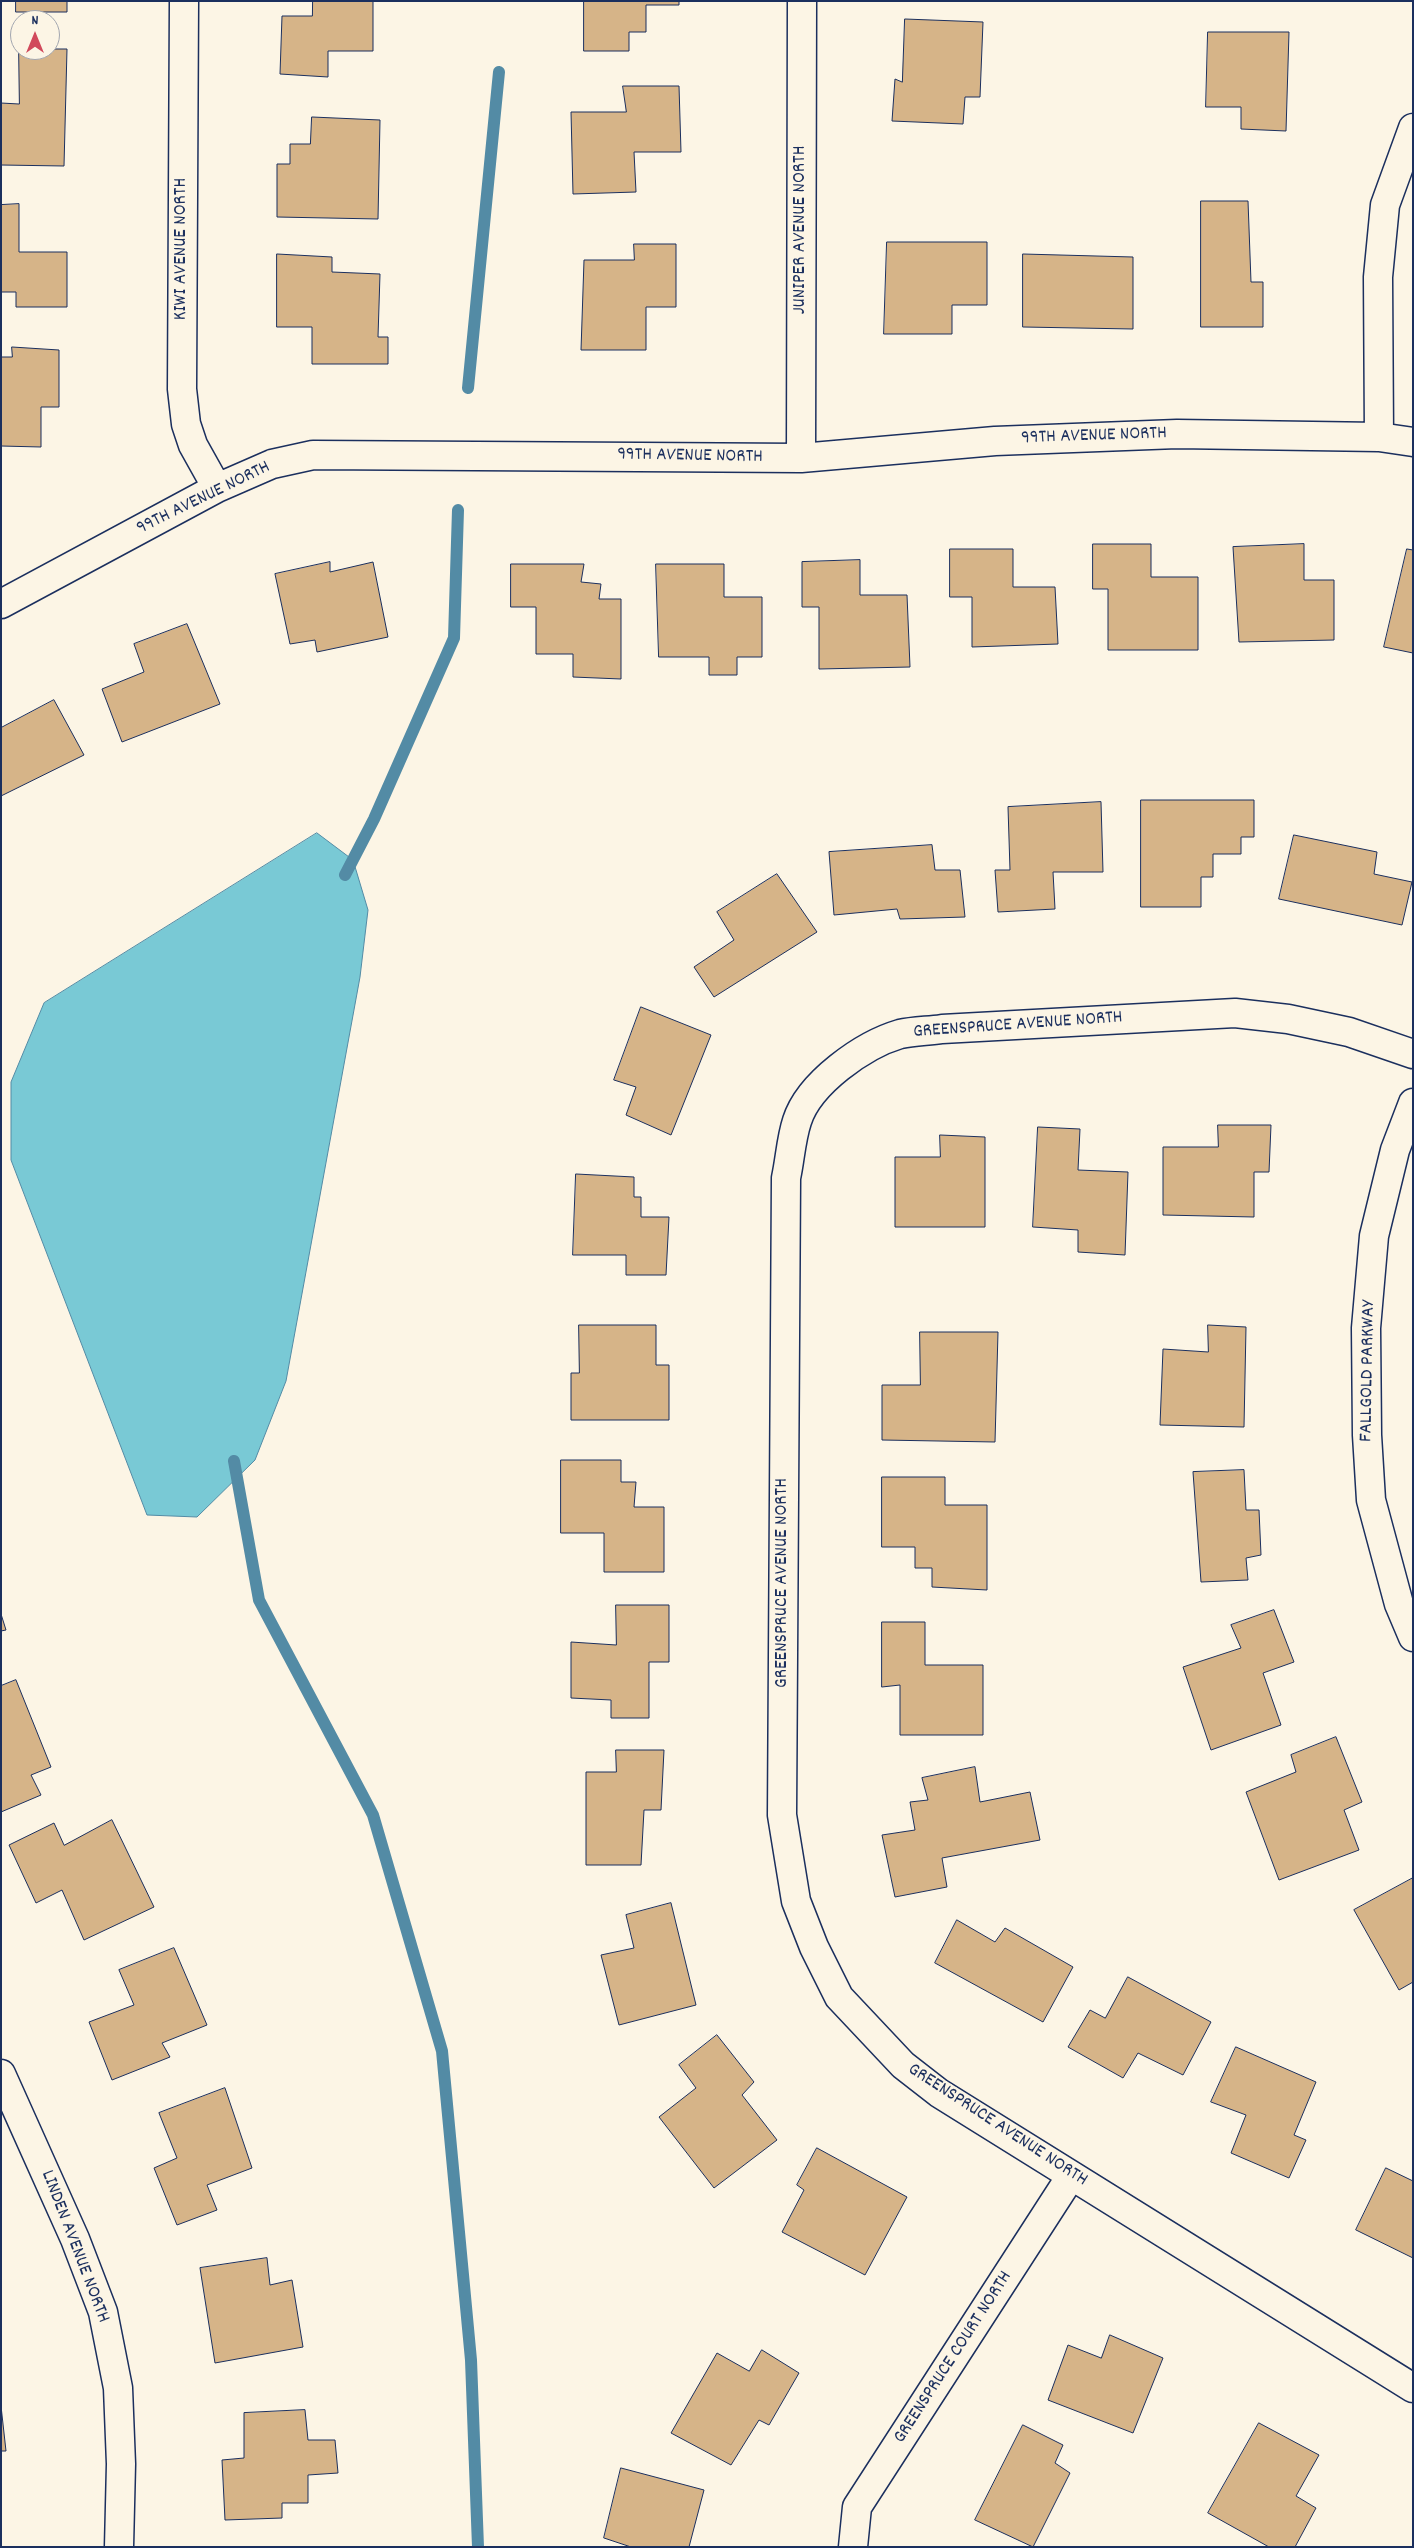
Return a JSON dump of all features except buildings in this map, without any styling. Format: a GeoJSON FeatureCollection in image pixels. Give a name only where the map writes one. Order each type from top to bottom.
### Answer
{"type":"FeatureCollection","features":[{"type":"Feature","properties":{"kind":"street","name":"KIWI AVENUE NORTH"},"geometry":{"type":"LineString","coordinates":[[184,1],[182,388],[186,424],[193,445],[217,488]]}},
{"type":"Feature","properties":{"kind":"street","name":"JUNIPER AVENUE NORTH"},"geometry":{"type":"LineString","coordinates":[[801,458],[802,1]]}},
{"type":"Feature","properties":{"kind":"street"},"geometry":{"type":"LineString","coordinates":[[1379,437],[1378,278],[1384,214],[1385,205],[1413,128]]}},
{"type":"Feature","properties":{"kind":"street","name":"99TH AVENUE NORTH"},"geometry":{"type":"LineString","coordinates":[[1,604],[217,488],[272,464],[313,455],[801,458],[995,441],[1177,434],[1379,437],[1413,442]]}},
{"type":"Feature","properties":{"kind":"street","name":"GREENSPRUCE AVENUE NORTH"},"geometry":{"type":"LineString","coordinates":[[1413,1054],[1349,1032],[1288,1019],[1235,1013],[942,1029],[901,1034],[876,1044],[836,1069],[815,1090],[797,1120],[786,1178],[782,1815],[796,1901],[814,1947],[839,1997],[903,2065],[939,2093],[1413,2388]]}},
{"type":"Feature","properties":{"kind":"street","name":"FALLGOLD PARKWAY"},"geometry":{"type":"LineString","coordinates":[[1413,1103],[1395,1150],[1374,1236],[1366,1328],[1370,1500],[1399,1604],[1413,1638]]}},
{"type":"Feature","properties":{"kind":"street","name":"LINDEN AVENUE NORTH"},"geometry":{"type":"LineString","coordinates":[[1,2074],[75,2239],[103,2312],[118,2388],[121,2464],[118,2547]]}},
{"type":"Feature","properties":{"kind":"street","name":"GREENSPRUCE COURT NORTH"},"geometry":{"type":"LineString","coordinates":[[853,2547],[857,2507],[1071,2176]]}},
{"type":"Feature","properties":{"kind":"water"},"geometry":{"type":"Polygon","coordinates":[[[317,833],[353,860],[368,910],[360,977],[286,1381],[255,1460],[197,1517],[147,1515],[11,1160],[11,1082],[44,1003],[317,833]]]}},
{"type":"Feature","properties":{"kind":"waterway"},"geometry":{"type":"LineString","coordinates":[[468,388],[499,72]]}},
{"type":"Feature","properties":{"kind":"waterway"},"geometry":{"type":"LineString","coordinates":[[345,875],[374,819],[454,638],[458,510]]}},
{"type":"Feature","properties":{"kind":"waterway"},"geometry":{"type":"LineString","coordinates":[[234,1461],[259,1600],[373,1815],[442,2051],[471,2360],[478,2547]]}}]}
